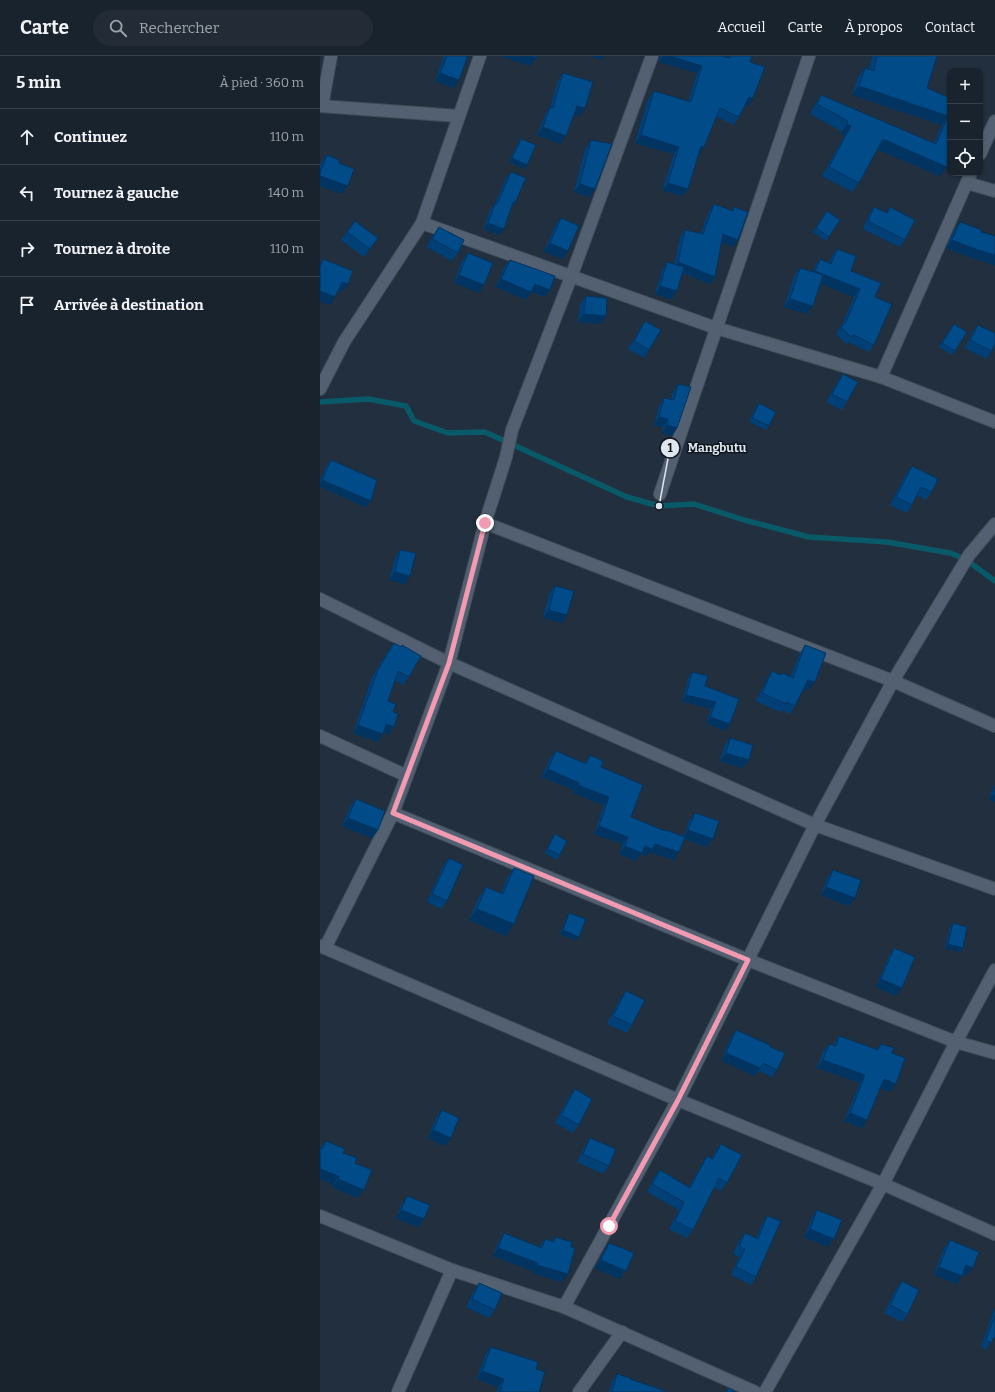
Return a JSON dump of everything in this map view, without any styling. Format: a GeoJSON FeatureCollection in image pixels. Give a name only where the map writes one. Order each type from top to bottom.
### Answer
{"type":"FeatureCollection","features":[{"type":"Feature","properties":{"kind":"street"},"geometry":{"type":"LineString","coordinates":[[330,56],[321,106],[458,116]]}},
{"type":"Feature","properties":{"kind":"street"},"geometry":{"type":"LineString","coordinates":[[320,389],[344,342],[422,223],[480,56]]}},
{"type":"Feature","properties":{"kind":"street"},"geometry":{"type":"LineString","coordinates":[[652,56],[571,277],[512,430],[506,457],[485,523],[449,663],[393,813],[323,947],[678,1100],[883,1184],[995,1234]]}},
{"type":"Feature","properties":{"kind":"street"},"geometry":{"type":"LineString","coordinates":[[660,494],[809,56]]}},
{"type":"Feature","properties":{"kind":"street"},"geometry":{"type":"LineString","coordinates":[[983,147],[995,121]]}},
{"type":"Feature","properties":{"kind":"street"},"geometry":{"type":"LineString","coordinates":[[881,377],[969,178],[995,191]]}},
{"type":"Feature","properties":{"kind":"street"},"geometry":{"type":"LineString","coordinates":[[422,223],[716,328],[881,377],[995,422]]}},
{"type":"Feature","properties":{"kind":"street"},"geometry":{"type":"LineString","coordinates":[[485,523],[893,681],[995,726]]}},
{"type":"Feature","properties":{"kind":"street"},"geometry":{"type":"LineString","coordinates":[[564,1307],[678,1100],[815,825],[893,681],[969,555],[995,524]]}},
{"type":"Feature","properties":{"kind":"street"},"geometry":{"type":"LineString","coordinates":[[320,598],[449,663],[815,825],[995,889]]}},
{"type":"Feature","properties":{"kind":"street"},"geometry":{"type":"LineString","coordinates":[[320,736],[407,776]]}},
{"type":"Feature","properties":{"kind":"street"},"geometry":{"type":"LineString","coordinates":[[393,813],[748,960],[956,1042],[995,1053]]}},
{"type":"Feature","properties":{"kind":"street"},"geometry":{"type":"LineString","coordinates":[[765,1392],[883,1184],[995,970]]}},
{"type":"Feature","properties":{"kind":"street"},"geometry":{"type":"LineString","coordinates":[[320,1216],[452,1270],[564,1307],[755,1392]]}},
{"type":"Feature","properties":{"kind":"street"},"geometry":{"type":"LineString","coordinates":[[398,1392],[452,1270]]}},
{"type":"Feature","properties":{"kind":"street"},"geometry":{"type":"LineString","coordinates":[[579,1392],[622,1332]]}},
{"type":"Feature","properties":{"kind":"building"},"geometry":{"type":"Polygon","coordinates":[[[447,56],[468,56],[459,80],[440,73],[447,56]]]}},
{"type":"Feature","properties":{"kind":"building"},"geometry":{"type":"Polygon","coordinates":[[[670,56],[721,56],[730,58],[730,56],[752,56],[750,62],[765,67],[753,98],[749,97],[739,117],[720,108],[704,147],[701,146],[688,189],[668,183],[679,147],[641,135],[654,91],[691,102],[702,66],[670,56]]]}},
{"type":"Feature","properties":{"kind":"building"},"geometry":{"type":"Polygon","coordinates":[[[877,56],[937,56],[927,88],[947,97],[947,116],[859,86],[865,68],[874,71],[877,56]]]}},
{"type":"Feature","properties":{"kind":"building"},"geometry":{"type":"Polygon","coordinates":[[[563,73],[593,82],[585,108],[577,106],[566,136],[543,127],[550,107],[553,108],[563,73]]]}},
{"type":"Feature","properties":{"kind":"building"},"geometry":{"type":"Polygon","coordinates":[[[821,95],[936,144],[947,118],[947,167],[883,139],[859,183],[829,167],[851,126],[847,124],[848,121],[817,104],[821,95]]]}},
{"type":"Feature","properties":{"kind":"building"},"geometry":{"type":"Polygon","coordinates":[[[521,139],[536,145],[527,165],[512,158],[521,139]]]}},
{"type":"Feature","properties":{"kind":"building"},"geometry":{"type":"Polygon","coordinates":[[[591,140],[612,144],[595,189],[580,184],[591,140]]]}},
{"type":"Feature","properties":{"kind":"building"},"geometry":{"type":"Polygon","coordinates":[[[327,155],[339,160],[339,163],[354,169],[348,186],[320,176],[327,155]]]}},
{"type":"Feature","properties":{"kind":"building"},"geometry":{"type":"Polygon","coordinates":[[[511,172],[526,178],[515,203],[513,202],[504,229],[488,223],[495,204],[497,204],[511,172]]]}},
{"type":"Feature","properties":{"kind":"building"},"geometry":{"type":"Polygon","coordinates":[[[714,204],[733,211],[734,207],[748,212],[738,240],[723,234],[715,277],[678,262],[685,230],[703,234],[714,204]]]}},
{"type":"Feature","properties":{"kind":"building"},"geometry":{"type":"Polygon","coordinates":[[[874,207],[887,213],[890,207],[915,220],[905,240],[868,221],[874,207]]]}},
{"type":"Feature","properties":{"kind":"building"},"geometry":{"type":"Polygon","coordinates":[[[827,211],[840,220],[829,237],[816,228],[827,211]]]}},
{"type":"Feature","properties":{"kind":"building"},"geometry":{"type":"Polygon","coordinates":[[[561,218],[579,226],[568,251],[550,243],[561,218]]]}},
{"type":"Feature","properties":{"kind":"building"},"geometry":{"type":"Polygon","coordinates":[[[355,221],[378,238],[370,249],[347,232],[355,221]]]}},
{"type":"Feature","properties":{"kind":"building"},"geometry":{"type":"Polygon","coordinates":[[[960,222],[982,230],[981,232],[995,236],[995,255],[952,240],[960,222]]]}},
{"type":"Feature","properties":{"kind":"building"},"geometry":{"type":"Polygon","coordinates":[[[439,227],[464,240],[458,253],[432,239],[439,227]]]}},
{"type":"Feature","properties":{"kind":"building"},"geometry":{"type":"Polygon","coordinates":[[[837,249],[856,256],[851,271],[881,283],[875,297],[892,304],[874,345],[854,335],[851,337],[841,327],[846,322],[860,289],[815,271],[820,259],[831,264],[837,249]]]}},
{"type":"Feature","properties":{"kind":"building"},"geometry":{"type":"Polygon","coordinates":[[[468,253],[493,263],[484,285],[459,275],[468,253]]]}},
{"type":"Feature","properties":{"kind":"building"},"geometry":{"type":"Polygon","coordinates":[[[323,259],[353,271],[348,284],[342,282],[335,297],[320,291],[320,266],[323,259]]]}},
{"type":"Feature","properties":{"kind":"building"},"geometry":{"type":"Polygon","coordinates":[[[510,260],[555,276],[550,290],[535,284],[531,292],[501,279],[510,260]]]}},
{"type":"Feature","properties":{"kind":"building"},"geometry":{"type":"Polygon","coordinates":[[[667,262],[684,267],[677,291],[660,286],[667,262]]]}},
{"type":"Feature","properties":{"kind":"building"},"geometry":{"type":"Polygon","coordinates":[[[800,268],[823,275],[813,306],[790,299],[800,268]]]}},
{"type":"Feature","properties":{"kind":"building"},"geometry":{"type":"Polygon","coordinates":[[[586,296],[607,298],[606,316],[584,314],[586,296]]]}},
{"type":"Feature","properties":{"kind":"building"},"geometry":{"type":"Polygon","coordinates":[[[645,321],[661,330],[649,350],[634,341],[645,321]]]}},
{"type":"Feature","properties":{"kind":"building"},"geometry":{"type":"Polygon","coordinates":[[[954,324],[967,332],[955,351],[942,343],[954,324]]]}},
{"type":"Feature","properties":{"kind":"building"},"geometry":{"type":"Polygon","coordinates":[[[978,325],[995,333],[995,344],[992,351],[970,340],[978,325]]]}},
{"type":"Feature","properties":{"kind":"building"},"geometry":{"type":"Polygon","coordinates":[[[843,374],[858,382],[847,402],[832,394],[843,374]]]}},
{"type":"Feature","properties":{"kind":"building"},"geometry":{"type":"Polygon","coordinates":[[[678,384],[691,387],[677,428],[667,425],[668,419],[659,417],[664,398],[674,400],[678,384]]]}},
{"type":"Feature","properties":{"kind":"building"},"geometry":{"type":"Polygon","coordinates":[[[759,403],[776,412],[769,426],[752,418],[759,403]]]}},
{"type":"Feature","properties":{"kind":"building"},"geometry":{"type":"Polygon","coordinates":[[[331,460],[377,480],[371,501],[322,480],[331,460]]]}},
{"type":"Feature","properties":{"kind":"building"},"geometry":{"type":"Polygon","coordinates":[[[912,466],[938,479],[932,492],[921,487],[912,505],[896,497],[912,466]]]}},
{"type":"Feature","properties":{"kind":"building"},"geometry":{"type":"Polygon","coordinates":[[[400,550],[416,553],[410,576],[395,572],[400,550]]]}},
{"type":"Feature","properties":{"kind":"building"},"geometry":{"type":"Polygon","coordinates":[[[555,586],[574,591],[567,615],[549,610],[555,586]]]}},
{"type":"Feature","properties":{"kind":"building"},"geometry":{"type":"Polygon","coordinates":[[[394,643],[401,647],[402,645],[421,656],[409,677],[398,671],[388,701],[396,704],[393,712],[398,714],[394,727],[386,724],[383,734],[358,725],[378,670],[394,643]]]}},
{"type":"Feature","properties":{"kind":"building"},"geometry":{"type":"Polygon","coordinates":[[[805,645],[826,653],[815,682],[808,680],[795,706],[787,702],[786,704],[762,693],[772,671],[781,675],[783,673],[793,678],[805,645]]]}},
{"type":"Feature","properties":{"kind":"building"},"geometry":{"type":"Polygon","coordinates":[[[692,672],[708,676],[705,686],[739,699],[730,724],[710,717],[716,702],[686,695],[692,672]]]}},
{"type":"Feature","properties":{"kind":"building"},"geometry":{"type":"Polygon","coordinates":[[[730,738],[753,745],[749,760],[726,753],[730,738]]]}},
{"type":"Feature","properties":{"kind":"building"},"geometry":{"type":"Polygon","coordinates":[[[556,751],[586,764],[590,755],[603,761],[601,767],[643,785],[631,817],[665,831],[666,830],[685,837],[679,852],[655,844],[652,849],[645,846],[642,853],[625,846],[628,837],[599,826],[609,797],[578,785],[579,783],[548,769],[556,751]]]}},
{"type":"Feature","properties":{"kind":"building"},"geometry":{"type":"Polygon","coordinates":[[[995,786],[995,796],[992,795],[995,786]]]}},
{"type":"Feature","properties":{"kind":"building"},"geometry":{"type":"Polygon","coordinates":[[[356,799],[385,811],[378,830],[348,818],[356,799]]]}},
{"type":"Feature","properties":{"kind":"building"},"geometry":{"type":"Polygon","coordinates":[[[695,813],[719,821],[713,839],[688,830],[695,813]]]}},
{"type":"Feature","properties":{"kind":"building"},"geometry":{"type":"Polygon","coordinates":[[[555,834],[567,841],[560,855],[547,849],[555,834]]]}},
{"type":"Feature","properties":{"kind":"building"},"geometry":{"type":"Polygon","coordinates":[[[449,858],[463,865],[447,901],[432,894],[449,858]]]}},
{"type":"Feature","properties":{"kind":"building"},"geometry":{"type":"Polygon","coordinates":[[[514,868],[534,876],[514,924],[477,909],[486,887],[503,894],[514,868]]]}},
{"type":"Feature","properties":{"kind":"building"},"geometry":{"type":"Polygon","coordinates":[[[833,870],[861,880],[855,898],[826,887],[833,870]]]}},
{"type":"Feature","properties":{"kind":"building"},"geometry":{"type":"Polygon","coordinates":[[[569,913],[586,919],[579,937],[563,930],[569,913]]]}},
{"type":"Feature","properties":{"kind":"building"},"geometry":{"type":"Polygon","coordinates":[[[953,923],[967,927],[963,948],[948,944],[953,923]]]}},
{"type":"Feature","properties":{"kind":"building"},"geometry":{"type":"Polygon","coordinates":[[[894,948],[915,957],[902,988],[881,979],[894,948]]]}},
{"type":"Feature","properties":{"kind":"building"},"geometry":{"type":"Polygon","coordinates":[[[626,991],[645,1000],[632,1025],[613,1016],[626,991]]]}},
{"type":"Feature","properties":{"kind":"building"},"geometry":{"type":"Polygon","coordinates":[[[736,1030],[785,1053],[777,1070],[763,1063],[760,1068],[726,1053],[736,1030]]]}},
{"type":"Feature","properties":{"kind":"building"},"geometry":{"type":"Polygon","coordinates":[[[839,1036],[878,1050],[881,1044],[894,1048],[892,1053],[905,1058],[896,1084],[884,1079],[867,1120],[850,1113],[865,1075],[823,1060],[829,1044],[836,1046],[839,1036]]]}},
{"type":"Feature","properties":{"kind":"building"},"geometry":{"type":"Polygon","coordinates":[[[575,1089],[592,1099],[579,1125],[561,1115],[575,1089]]]}},
{"type":"Feature","properties":{"kind":"building"},"geometry":{"type":"Polygon","coordinates":[[[442,1110],[459,1118],[451,1138],[433,1130],[442,1110]]]}},
{"type":"Feature","properties":{"kind":"building"},"geometry":{"type":"Polygon","coordinates":[[[590,1138],[616,1149],[609,1166],[583,1154],[590,1138]]]}},
{"type":"Feature","properties":{"kind":"building"},"geometry":{"type":"Polygon","coordinates":[[[326,1141],[345,1149],[343,1153],[357,1158],[355,1163],[372,1170],[364,1190],[338,1179],[339,1176],[320,1169],[320,1148],[322,1149],[326,1141]]]}},
{"type":"Feature","properties":{"kind":"building"},"geometry":{"type":"Polygon","coordinates":[[[721,1144],[742,1155],[727,1183],[719,1178],[693,1230],[675,1221],[684,1202],[652,1184],[660,1170],[690,1188],[707,1156],[713,1159],[721,1144]]]}},
{"type":"Feature","properties":{"kind":"building"},"geometry":{"type":"Polygon","coordinates":[[[407,1196],[430,1205],[424,1219],[401,1210],[407,1196]]]}},
{"type":"Feature","properties":{"kind":"building"},"geometry":{"type":"Polygon","coordinates":[[[817,1210],[842,1220],[834,1239],[810,1229],[817,1210]]]}},
{"type":"Feature","properties":{"kind":"building"},"geometry":{"type":"Polygon","coordinates":[[[767,1216],[781,1221],[756,1277],[736,1267],[745,1249],[739,1246],[745,1233],[758,1239],[767,1216]]]}},
{"type":"Feature","properties":{"kind":"building"},"geometry":{"type":"Polygon","coordinates":[[[504,1233],[542,1248],[545,1239],[554,1242],[555,1237],[572,1242],[571,1247],[575,1248],[568,1274],[537,1265],[538,1263],[498,1248],[504,1233]]]}},
{"type":"Feature","properties":{"kind":"building"},"geometry":{"type":"Polygon","coordinates":[[[950,1240],[979,1252],[973,1268],[966,1265],[962,1276],[939,1267],[950,1240]]]}},
{"type":"Feature","properties":{"kind":"building"},"geometry":{"type":"Polygon","coordinates":[[[609,1243],[634,1253],[626,1271],[601,1260],[609,1243]]]}},
{"type":"Feature","properties":{"kind":"building"},"geometry":{"type":"Polygon","coordinates":[[[902,1281],[919,1290],[908,1314],[890,1305],[902,1281]]]}},
{"type":"Feature","properties":{"kind":"building"},"geometry":{"type":"Polygon","coordinates":[[[479,1283],[502,1293],[495,1310],[472,1299],[479,1283]]]}},
{"type":"Feature","properties":{"kind":"building"},"geometry":{"type":"Polygon","coordinates":[[[995,1315],[995,1336],[991,1343],[986,1340],[995,1315]]]}},
{"type":"Feature","properties":{"kind":"building"},"geometry":{"type":"Polygon","coordinates":[[[491,1347],[538,1362],[536,1369],[545,1372],[539,1392],[500,1392],[504,1379],[482,1371],[491,1347]]]}},
{"type":"Feature","properties":{"kind":"building"},"geometry":{"type":"Polygon","coordinates":[[[617,1374],[630,1378],[665,1391],[612,1392],[617,1374]]]}},
{"type":"Feature","properties":{"kind":"building"},"geometry":{"type":"Polygon","coordinates":[[[729,1388],[735,1392],[726,1392],[729,1388]]]}},
{"type":"Feature","properties":{"kind":"waterway"},"geometry":{"type":"LineString","coordinates":[[320,402],[368,399],[406,406],[414,421],[448,433],[485,432],[627,497],[659,506],[694,504],[744,520],[809,537],[887,542],[950,553],[965,559],[995,581]]}},
{"type":"Feature","properties":{"kind":"place","name":"Mangbutu"},"geometry":{"type":"Point","coordinates":[659,506]}},
{"type":"Feature","properties":{"kind":"route"},"geometry":{"type":"LineString","coordinates":[[485,523],[449,663],[393,813],[748,960],[678,1100],[609,1226]]}}]}
